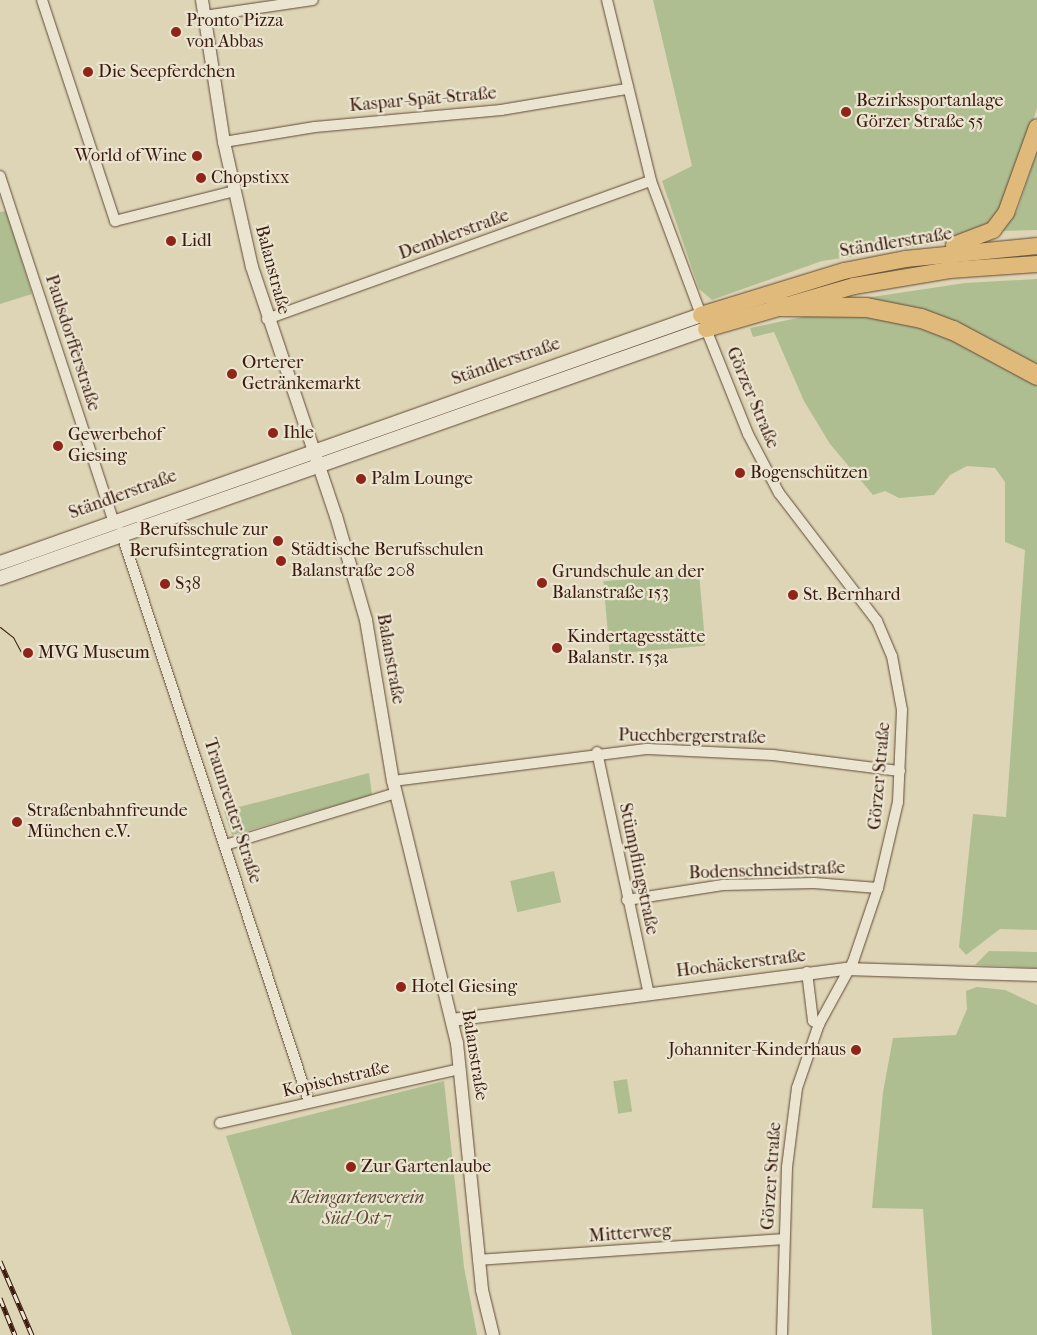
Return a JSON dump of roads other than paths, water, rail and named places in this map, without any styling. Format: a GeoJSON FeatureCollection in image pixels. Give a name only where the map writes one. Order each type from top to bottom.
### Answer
{"type":"FeatureCollection","features":[{"type":"Feature","properties":{"kind":"highway"},"geometry":{"type":"LineString","coordinates":[[905,259],[917,250],[963,243],[993,230],[1006,213],[1037,127]]}},
{"type":"Feature","properties":{"kind":"highway","name":"Ständlerstraße"},"geometry":{"type":"LineString","coordinates":[[704,322],[819,277],[905,259],[1037,246]]}},
{"type":"Feature","properties":{"kind":"highway","name":"Ständlerstraße"},"geometry":{"type":"LineString","coordinates":[[704,322],[913,276],[1037,264]]}},
{"type":"Feature","properties":{"kind":"highway"},"geometry":{"type":"LineString","coordinates":[[776,306],[866,307],[921,318],[1037,375]]}},
{"type":"Feature","properties":{"kind":"main road","name":"Ständlerstraße"},"geometry":{"type":"LineString","coordinates":[[0,578],[316,457],[704,322]]}},
{"type":"Feature","properties":{"kind":"main road","name":"Ständlerstraße"},"geometry":{"type":"LineString","coordinates":[[0,563],[113,519],[316,457]]}},
{"type":"Feature","properties":{"kind":"street"},"geometry":{"type":"LineString","coordinates":[[42,0],[115,221],[234,191]]}},
{"type":"Feature","properties":{"kind":"street","name":"Balanstraße"},"geometry":{"type":"LineString","coordinates":[[202,0],[224,142],[234,191],[267,319],[316,457],[364,612],[395,787],[452,1020],[460,1070],[478,1260],[493,1335]]}},
{"type":"Feature","properties":{"kind":"street"},"geometry":{"type":"LineString","coordinates":[[204,16],[313,0]]}},
{"type":"Feature","properties":{"kind":"street","name":"Görzer Straße"},"geometry":{"type":"LineString","coordinates":[[607,0],[626,89],[652,182],[748,434],[780,493],[870,608],[885,636],[900,695],[900,771],[878,888],[853,962],[846,969],[819,1024],[796,1088],[783,1239],[782,1335]]}},
{"type":"Feature","properties":{"kind":"street","name":"Kaspar-Spät-Straße"},"geometry":{"type":"LineString","coordinates":[[224,142],[315,127],[502,110],[626,89]]}},
{"type":"Feature","properties":{"kind":"street","name":"Paulsdorfferstraße"},"geometry":{"type":"LineString","coordinates":[[0,176],[113,519]]}},
{"type":"Feature","properties":{"kind":"street","name":"Demblerstraße"},"geometry":{"type":"LineString","coordinates":[[267,319],[652,182]]}},
{"type":"Feature","properties":{"kind":"street","name":"Traunreuter Straße"},"geometry":{"type":"LineString","coordinates":[[121,532],[309,1102]]}},
{"type":"Feature","properties":{"kind":"street","name":"Puechbergerstraße"},"geometry":{"type":"LineString","coordinates":[[225,845],[395,787],[597,752],[730,752],[900,771]]}},
{"type":"Feature","properties":{"kind":"street","name":"Stümpflingstraße"},"geometry":{"type":"LineString","coordinates":[[597,752],[649,994]]}},
{"type":"Feature","properties":{"kind":"street","name":"Bodenschneidstraße"},"geometry":{"type":"LineString","coordinates":[[628,900],[723,885],[814,883],[878,888]]}},
{"type":"Feature","properties":{"kind":"street","name":"Hochäckerstraße"},"geometry":{"type":"LineString","coordinates":[[452,1020],[807,972],[846,969],[1037,975]]}},
{"type":"Feature","properties":{"kind":"street"},"geometry":{"type":"LineString","coordinates":[[807,972],[813,1021],[819,1024]]}},
{"type":"Feature","properties":{"kind":"street","name":"Kopischstraße"},"geometry":{"type":"LineString","coordinates":[[220,1123],[460,1070]]}},
{"type":"Feature","properties":{"kind":"street","name":"Mitterweg"},"geometry":{"type":"LineString","coordinates":[[478,1260],[783,1239]]}},
{"type":"Feature","properties":{"kind":"tram line"},"geometry":{"type":"LineString","coordinates":[[0,627],[13,637],[22,654]]}},
{"type":"Feature","properties":{"kind":"railway"},"geometry":{"type":"LineString","coordinates":[[0,1261],[32,1335]]}},
{"type":"Feature","properties":{"kind":"railway"},"geometry":{"type":"LineString","coordinates":[[0,1298],[15,1335]]}},
{"type":"Feature","properties":{"kind":"place","name":"Pronto Pizza von Abbas"},"geometry":{"type":"Point","coordinates":[176,32]}},
{"type":"Feature","properties":{"kind":"place","name":"Die Seepferdchen"},"geometry":{"type":"Point","coordinates":[88,72]}},
{"type":"Feature","properties":{"kind":"place","name":"Bezirkssportanlage Görzer Straße 55"},"geometry":{"type":"Point","coordinates":[846,112]}},
{"type":"Feature","properties":{"kind":"place","name":"World of Wine"},"geometry":{"type":"Point","coordinates":[197,156]}},
{"type":"Feature","properties":{"kind":"place","name":"Chopstixx"},"geometry":{"type":"Point","coordinates":[201,178]}},
{"type":"Feature","properties":{"kind":"place","name":"Lidl"},"geometry":{"type":"Point","coordinates":[171,241]}},
{"type":"Feature","properties":{"kind":"place","name":"Orterer Getränkemarkt"},"geometry":{"type":"Point","coordinates":[232,374]}},
{"type":"Feature","properties":{"kind":"place","name":"Ihle"},"geometry":{"type":"Point","coordinates":[273,433]}},
{"type":"Feature","properties":{"kind":"place","name":"Gewerbehof Giesing"},"geometry":{"type":"Point","coordinates":[58,446]}},
{"type":"Feature","properties":{"kind":"place","name":"Bogenschützen"},"geometry":{"type":"Point","coordinates":[740,473]}},
{"type":"Feature","properties":{"kind":"place","name":"Palm Lounge"},"geometry":{"type":"Point","coordinates":[361,479]}},
{"type":"Feature","properties":{"kind":"place","name":"Berufsschule zur Berufsintegration"},"geometry":{"type":"Point","coordinates":[278,541]}},
{"type":"Feature","properties":{"kind":"place","name":"Städtische Berufsschulen Balanstraße 208"},"geometry":{"type":"Point","coordinates":[281,561]}},
{"type":"Feature","properties":{"kind":"place","name":"Grundschule an der Balanstraße 153"},"geometry":{"type":"Point","coordinates":[542,583]}},
{"type":"Feature","properties":{"kind":"place","name":"S38"},"geometry":{"type":"Point","coordinates":[165,584]}},
{"type":"Feature","properties":{"kind":"place","name":"St. Bernhard"},"geometry":{"type":"Point","coordinates":[793,595]}},
{"type":"Feature","properties":{"kind":"place","name":"Kindertagesstätte Balanstr. 153a"},"geometry":{"type":"Point","coordinates":[557,648]}},
{"type":"Feature","properties":{"kind":"place","name":"MVG Museum"},"geometry":{"type":"Point","coordinates":[28,653]}},
{"type":"Feature","properties":{"kind":"place","name":"Straßenbahnfreunde München e.V."},"geometry":{"type":"Point","coordinates":[17,822]}},
{"type":"Feature","properties":{"kind":"place","name":"Hotel Giesing"},"geometry":{"type":"Point","coordinates":[401,987]}},
{"type":"Feature","properties":{"kind":"place","name":"Johanniter-Kinderhaus"},"geometry":{"type":"Point","coordinates":[856,1050]}},
{"type":"Feature","properties":{"kind":"place","name":"Zur Gartenlaube"},"geometry":{"type":"Point","coordinates":[351,1167]}},
{"type":"Feature","properties":{"kind":"park label","name":"Kleingartenverein Süd-Ost 7"},"geometry":{"type":"Point","coordinates":[357,1209]}}]}
